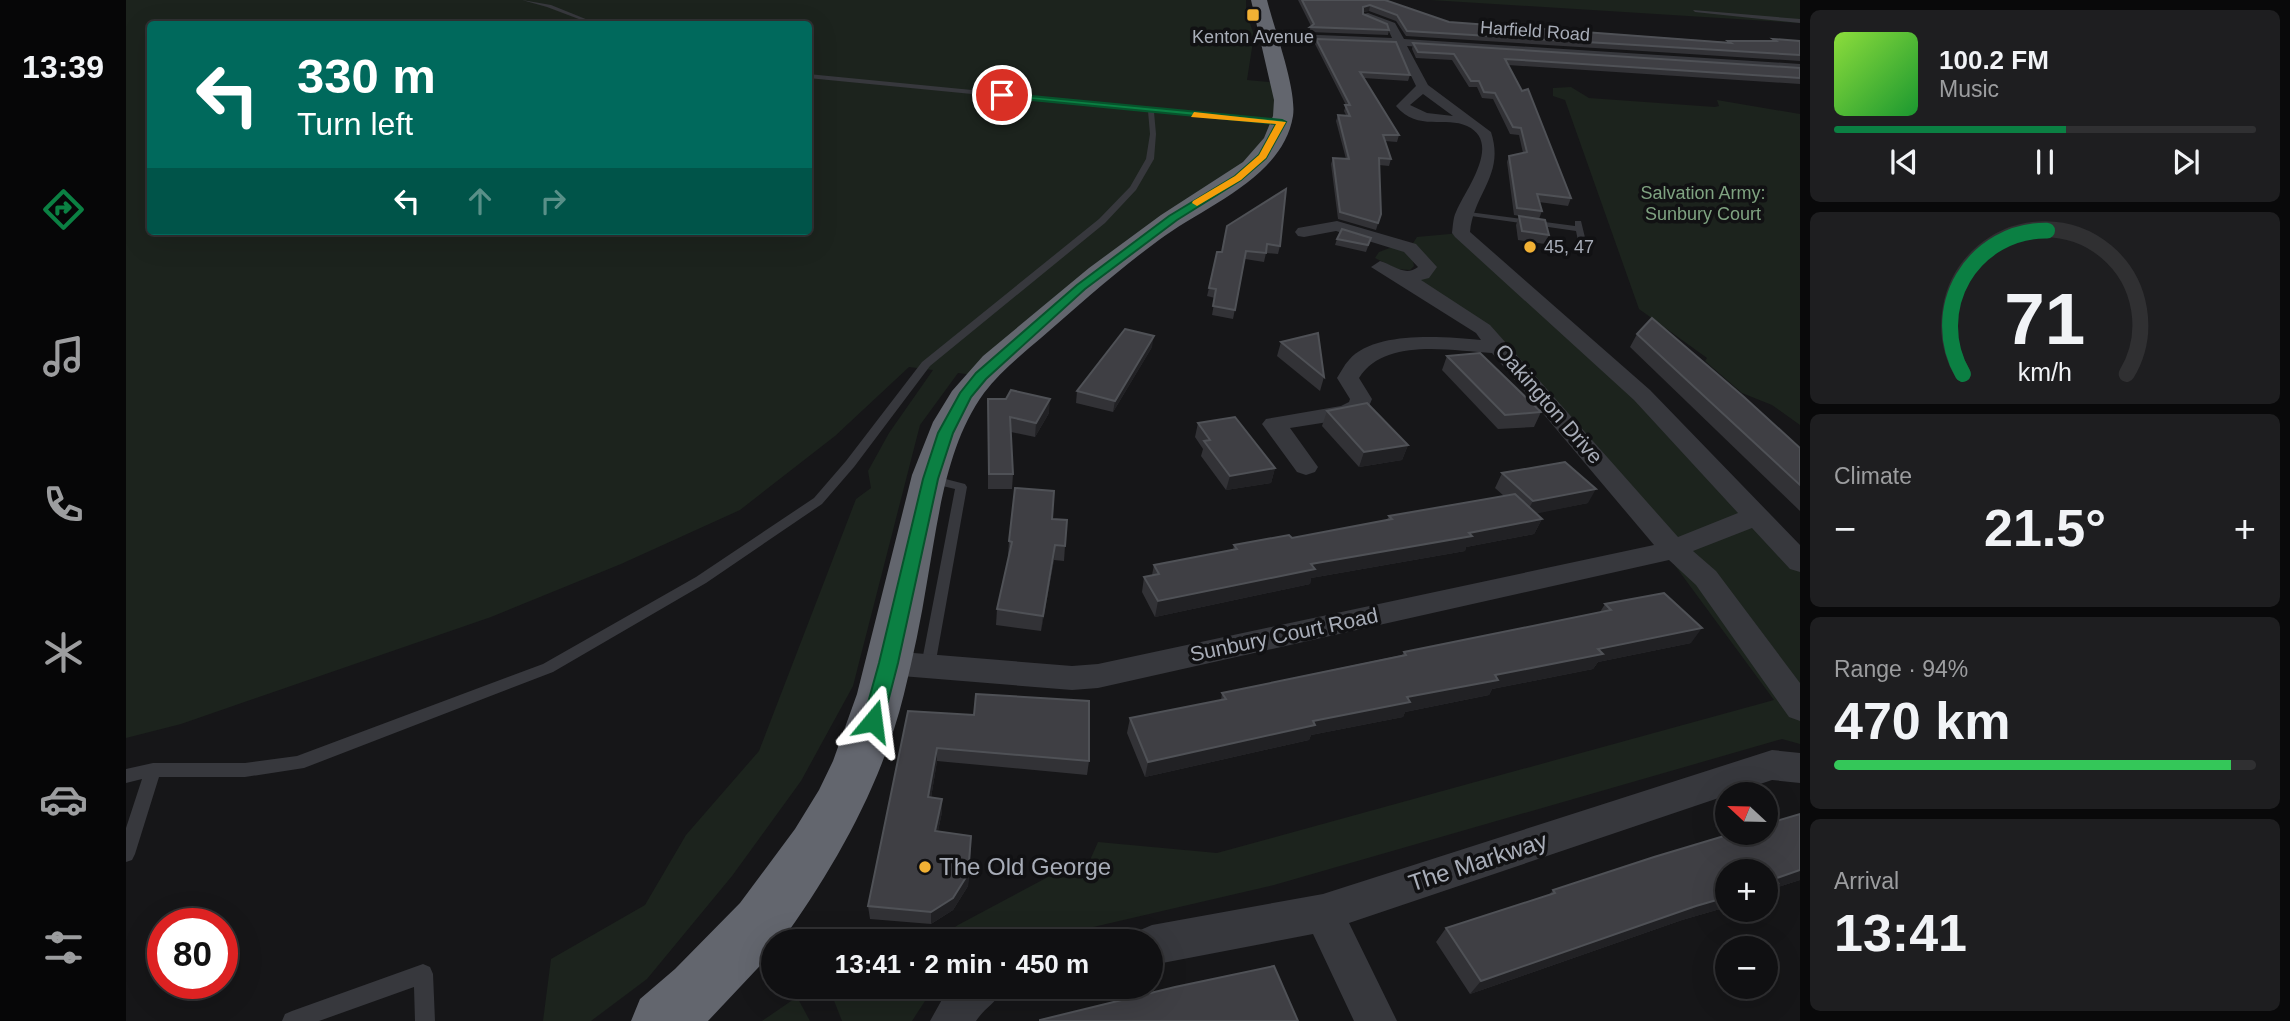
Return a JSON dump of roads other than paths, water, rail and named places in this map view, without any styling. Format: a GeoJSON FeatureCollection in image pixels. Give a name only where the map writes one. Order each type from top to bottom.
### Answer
{"type":"FeatureCollection","features":[{"type":"Feature","properties":{"kind":"highway"},"geometry":{"type":"LineString","coordinates":[[662,1021],[690,999],[752,932],[802,868],[847,785],[873,721],[889,663],[930,479],[945,433],[965,396],[981,376],[1081,287],[1139,242],[1238,178],[1262,156],[1282,122],[1284,100],[1259,0]]}},
{"type":"Feature","properties":{"kind":"street"},"geometry":{"type":"LineString","coordinates":[[1368,16],[1391,25],[1423,87],[1473,121],[1484,132],[1489,155],[1485,178],[1464,213],[1461,233],[1642,395],[1800,562]]}},
{"type":"Feature","properties":{"kind":"street","name":"Harfield Road"},"geometry":{"type":"LineString","coordinates":[[1267,36],[1399,41],[1800,68]]}},
{"type":"Feature","properties":{"kind":"street"},"geometry":{"type":"LineString","coordinates":[[1423,87],[1405,103],[1403,106],[1406,110],[1423,116],[1473,121]]}},
{"type":"Feature","properties":{"kind":"street"},"geometry":{"type":"LineString","coordinates":[[1304,232],[1343,222],[1409,248],[1428,267],[1422,274],[1406,279]]}},
{"type":"Feature","properties":{"kind":"street","name":"Oakington Drive"},"geometry":{"type":"LineString","coordinates":[[1380,267],[1406,279],[1483,329],[1674,550],[1706,578],[1800,708]]}},
{"type":"Feature","properties":{"kind":"street"},"geometry":{"type":"LineString","coordinates":[[1307,467],[1274,424],[1347,412],[1359,406],[1361,399],[1348,378],[1352,367],[1362,358],[1398,345],[1500,347]]}},
{"type":"Feature","properties":{"kind":"street"},"geometry":{"type":"LineString","coordinates":[[1674,550],[1756,516]]}},
{"type":"Feature","properties":{"kind":"street","name":"Sunbury Court Road"},"geometry":{"type":"LineString","coordinates":[[889,663],[1072,678],[1098,676],[1674,550]]}},
{"type":"Feature","properties":{"kind":"street","name":"The Markway"},"geometry":{"type":"LineString","coordinates":[[1163,944],[1323,913],[1772,765],[1800,768]]}},
{"type":"Feature","properties":{"kind":"street"},"geometry":{"type":"LineString","coordinates":[[1323,913],[1376,1021]]}},
{"type":"Feature","properties":{"kind":"street"},"geometry":{"type":"LineString","coordinates":[[951,1021],[966,999]]}},
{"type":"Feature","properties":{"kind":"lane"},"geometry":{"type":"LineString","coordinates":[[524,0],[549,6],[587,21]]}},
{"type":"Feature","properties":{"kind":"lane"},"geometry":{"type":"LineString","coordinates":[[1695,11],[1800,21]]}},
{"type":"Feature","properties":{"kind":"lane"},"geometry":{"type":"LineString","coordinates":[[812,76],[1282,122]]}},
{"type":"Feature","properties":{"kind":"lane"},"geometry":{"type":"LineString","coordinates":[[126,776],[153,770],[244,770],[298,763],[351,745],[548,668],[701,580],[817,501],[850,464],[926,364],[1102,221],[1133,188],[1150,159],[1153,134],[1151,111]]}},
{"type":"Feature","properties":{"kind":"lane"},"geometry":{"type":"LineString","coordinates":[[1464,213],[1578,225],[1584,250]]}},
{"type":"Feature","properties":{"kind":"lane"},"geometry":{"type":"LineString","coordinates":[[928,666],[961,487],[930,479]]}},
{"type":"Feature","properties":{"kind":"lane"},"geometry":{"type":"LineString","coordinates":[[126,854],[153,770]]}},
{"type":"Feature","properties":{"kind":"lane"},"geometry":{"type":"LineString","coordinates":[[292,1021],[423,974],[425,1021]]}},
{"type":"Feature","properties":{"kind":"place","name":"Kenton Avenue"},"geometry":{"type":"Point","coordinates":[1253,15]}},
{"type":"Feature","properties":{"kind":"place","name":"45, 47"},"geometry":{"type":"Point","coordinates":[1530,247]}},
{"type":"Feature","properties":{"kind":"place","name":"The Old George"},"geometry":{"type":"Point","coordinates":[925,867]}},
{"type":"Feature","properties":{"kind":"park label","name":"Salvation Army: Sunbury Court"},"geometry":{"type":"Point","coordinates":[1703,203]}}]}
